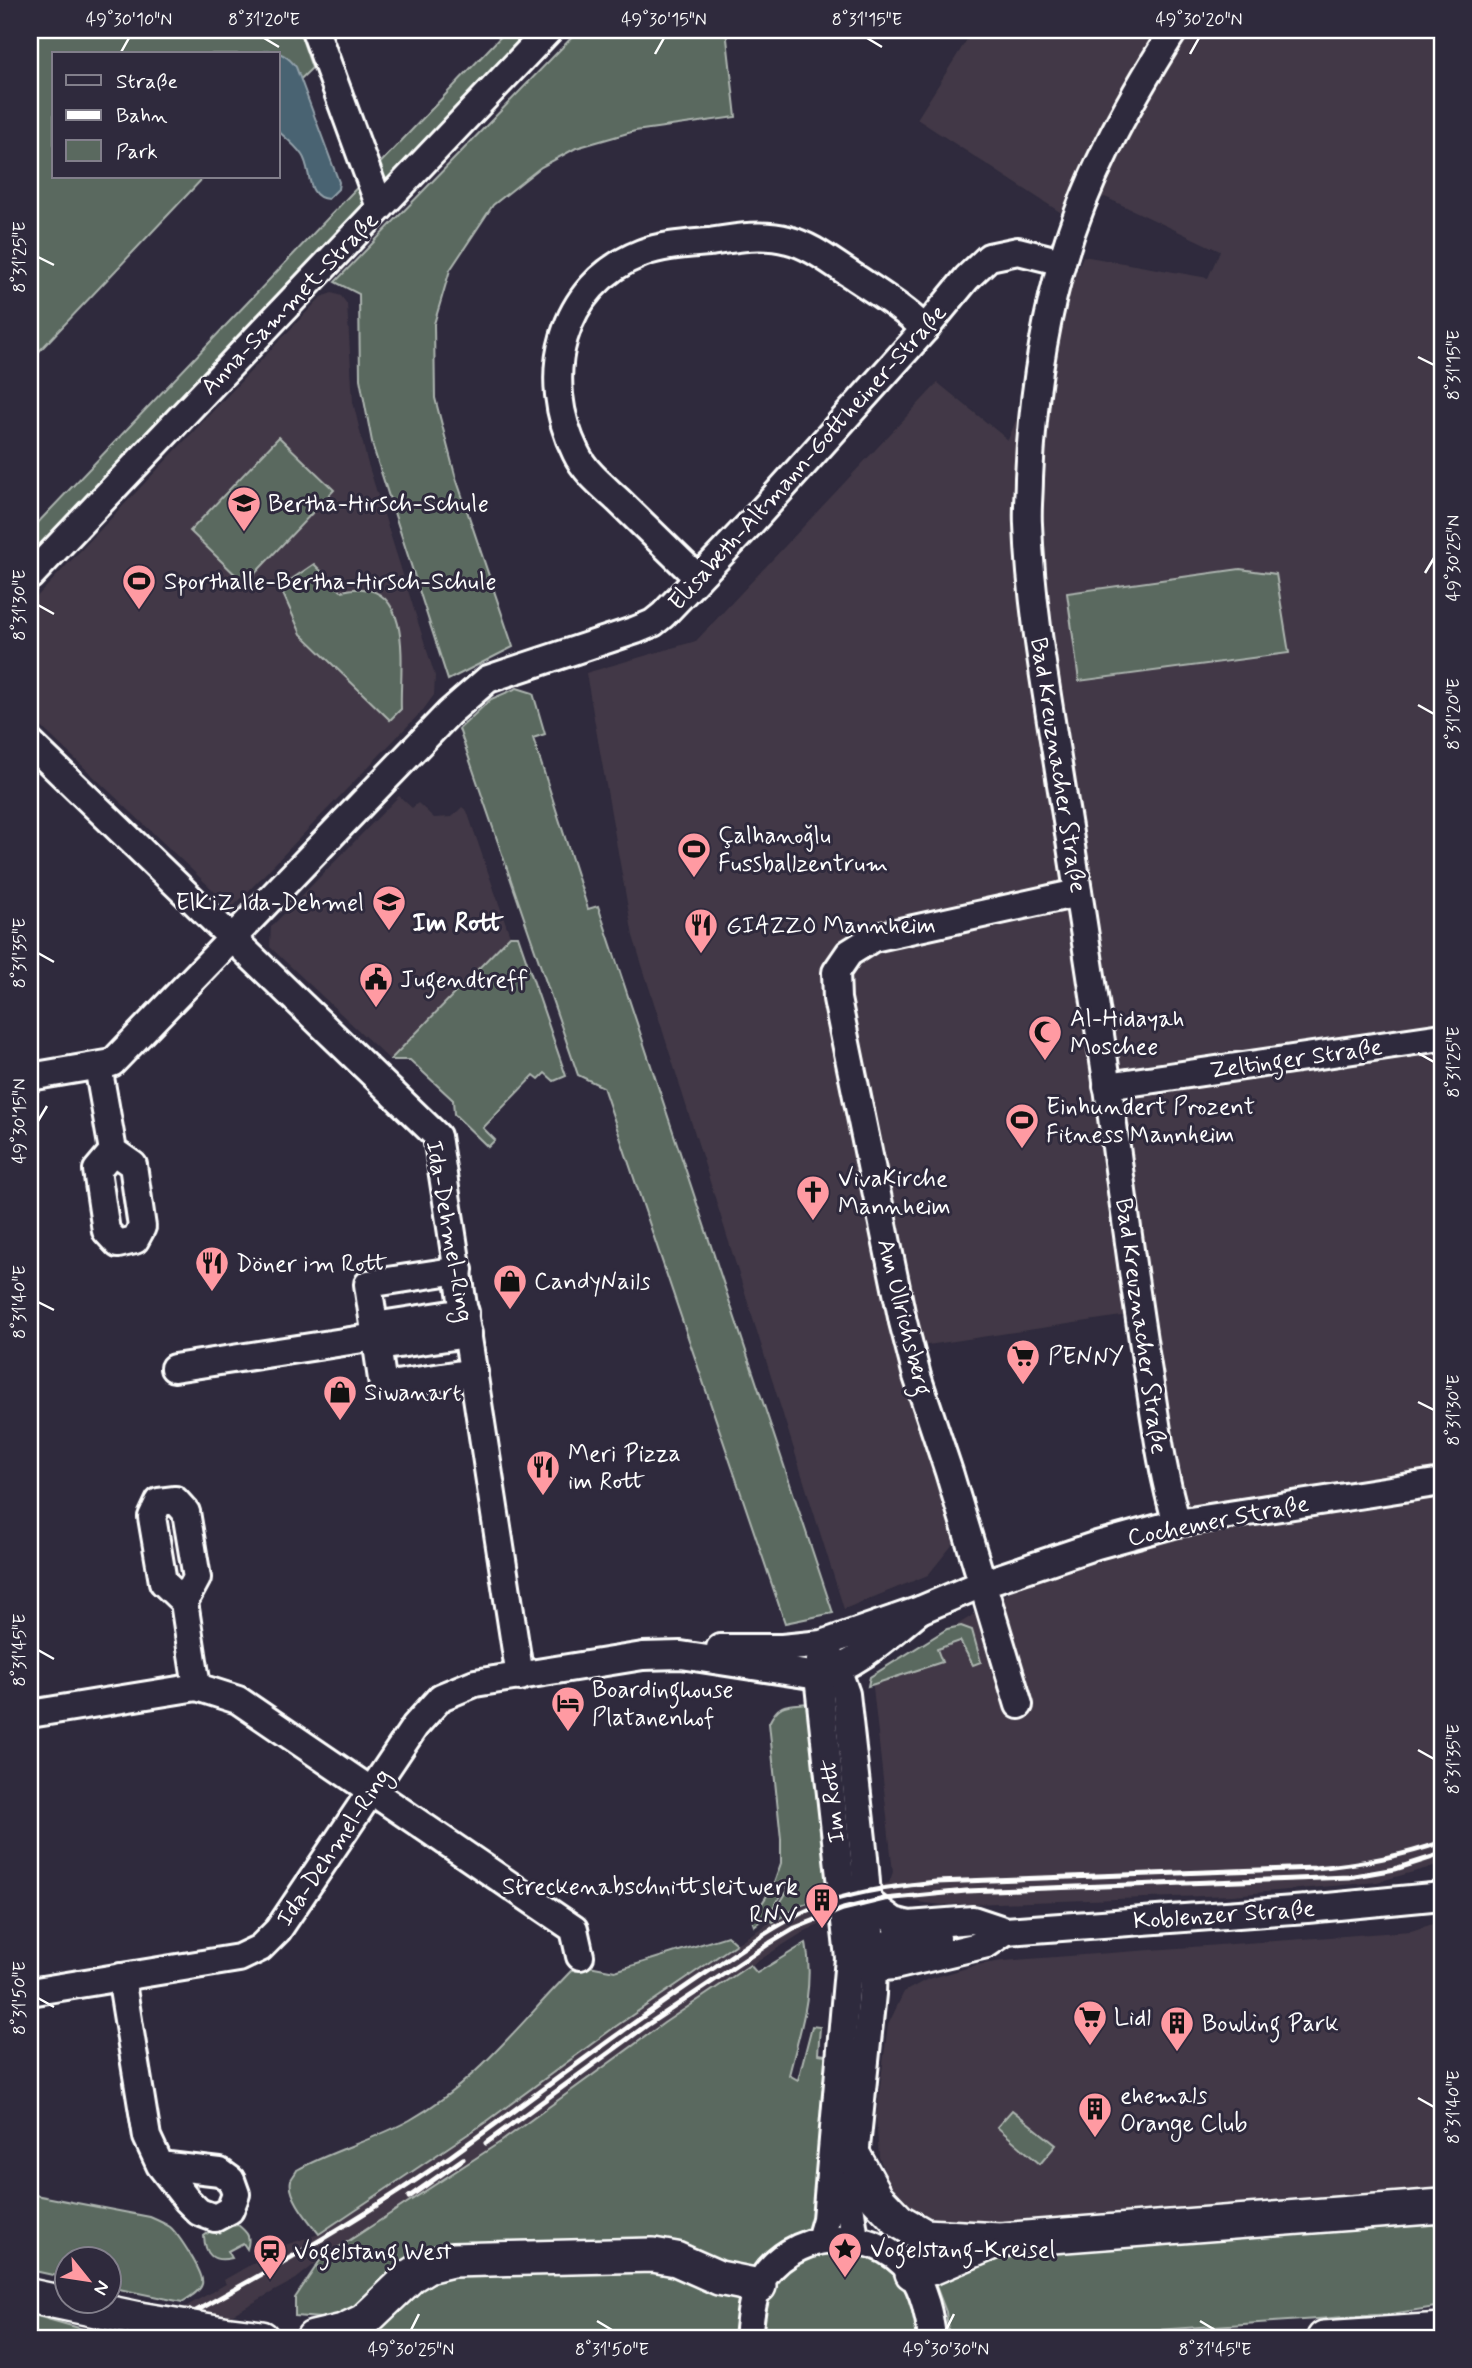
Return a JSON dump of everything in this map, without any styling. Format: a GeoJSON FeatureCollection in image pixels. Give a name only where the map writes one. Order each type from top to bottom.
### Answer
{"type":"FeatureCollection","features":[{"type":"Feature","properties":{"kind":"main road"},"geometry":{"type":"LineString","coordinates":[[855,2158],[877,2198],[899,2221],[925,2236],[1000,2240],[1442,2206]]}},
{"type":"Feature","properties":{"kind":"main road"},"geometry":{"type":"LineString","coordinates":[[912,2273],[934,2267],[1000,2240]]}},
{"type":"Feature","properties":{"kind":"main road"},"geometry":{"type":"LineString","coordinates":[[313,2338],[344,2331],[364,2321],[411,2276],[427,2266],[452,2260],[653,2255],[676,2259],[719,2278],[759,2286]]}},
{"type":"Feature","properties":{"kind":"main road"},"geometry":{"type":"LineString","coordinates":[[30,2296],[227,2335],[262,2338]]}},
{"type":"Feature","properties":{"kind":"main road"},"geometry":{"type":"LineString","coordinates":[[1324,2338],[1433,2329]]}},
{"type":"Feature","properties":{"kind":"street"},"geometry":{"type":"LineString","coordinates":[[315,30],[376,198]]}},
{"type":"Feature","properties":{"kind":"street","name":"Anna-Sammet-Straße"},"geometry":{"type":"LineString","coordinates":[[30,576],[376,198],[549,30]]}},
{"type":"Feature","properties":{"kind":"street","name":"Bad Kreuznacher Straße"},"geometry":{"type":"LineString","coordinates":[[1174,30],[1106,148],[1078,212],[1062,262],[1048,317],[1037,379],[1027,523],[1041,648],[1135,1289],[1166,1486],[1177,1523]]}},
{"type":"Feature","properties":{"kind":"street"},"geometry":{"type":"LineString","coordinates":[[698,578],[587,470],[571,442],[557,389],[559,359],[569,323],[594,284],[632,258],[665,247],[757,237],[782,239],[814,250],[908,313],[925,329]]}},
{"type":"Feature","properties":{"kind":"street","name":"Elisabeth-Altmann-Gottheiner-Straße"},"geometry":{"type":"LineString","coordinates":[[98,1066],[112,1063],[449,713],[488,679],[636,631],[663,615],[925,329],[967,278],[989,257],[1018,251],[1062,262]]}},
{"type":"Feature","properties":{"kind":"street","name":"Ida-Dehmel-Ring"},"geometry":{"type":"LineString","coordinates":[[30,743],[437,1136],[520,1676]]}},
{"type":"Feature","properties":{"kind":"street","name":"Am Ullrichsberg"},"geometry":{"type":"LineString","coordinates":[[1019,1704],[984,1583],[917,1376],[903,1322],[837,999],[836,972],[849,953],[873,938],[1078,893]]}},
{"type":"Feature","properties":{"kind":"street","name":"Zeltinger Straße"},"geometry":{"type":"LineString","coordinates":[[1107,1086],[1442,1037]]}},
{"type":"Feature","properties":{"kind":"street"},"geometry":{"type":"LineString","coordinates":[[30,1077],[98,1066],[113,1151]]}},
{"type":"Feature","properties":{"kind":"street"},"geometry":{"type":"LineString","coordinates":[[459,1270],[368,1284],[383,1386],[474,1372]]}},
{"type":"Feature","properties":{"kind":"street"},"geometry":{"type":"LineString","coordinates":[[174,1367],[466,1323]]}},
{"type":"Feature","properties":{"kind":"street","name":"Cochemer Straße"},"geometry":{"type":"LineString","coordinates":[[822,1644],[920,1610],[984,1583],[1097,1545],[1177,1523],[1442,1482]]}},
{"type":"Feature","properties":{"kind":"street"},"geometry":{"type":"LineString","coordinates":[[184,1602],[197,1687]]}},
{"type":"Feature","properties":{"kind":"street","name":"Cochemer Straße"},"geometry":{"type":"LineString","coordinates":[[828,1673],[862,1656],[920,1610]]}},
{"type":"Feature","properties":{"kind":"street","name":"Ida-Dehmel-Ring"},"geometry":{"type":"LineString","coordinates":[[681,1655],[705,1648],[782,1648],[822,1644]]}},
{"type":"Feature","properties":{"kind":"street","name":"Im Rott"},"geometry":{"type":"LineString","coordinates":[[822,1644],[865,1958]]}},
{"type":"Feature","properties":{"kind":"street","name":"Ida-Dehmel-Ring"},"geometry":{"type":"LineString","coordinates":[[30,1992],[239,1958],[260,1948],[278,1930],[415,1726],[441,1697],[475,1684],[643,1656],[681,1655],[828,1673]]}},
{"type":"Feature","properties":{"kind":"street","name":"Im Rott"},"geometry":{"type":"LineString","coordinates":[[828,1673],[846,1694],[868,1902],[865,1958]]}},
{"type":"Feature","properties":{"kind":"street"},"geometry":{"type":"LineString","coordinates":[[30,1714],[197,1687],[238,1700],[574,1929],[580,1956]]}},
{"type":"Feature","properties":{"kind":"street","name":"Koblenzer Straße"},"geometry":{"type":"LineString","coordinates":[[868,1902],[894,1921],[909,1925],[973,1920],[999,1928],[1307,1909],[1442,1896]]}},
{"type":"Feature","properties":{"kind":"street","name":"Koblenzer Straße"},"geometry":{"type":"LineString","coordinates":[[865,1958],[894,1966],[987,1944],[999,1928]]}},
{"type":"Feature","properties":{"kind":"street"},"geometry":{"type":"LineString","coordinates":[[855,2238],[850,2205],[855,2158],[865,1958]]}},
{"type":"Feature","properties":{"kind":"street"},"geometry":{"type":"LineString","coordinates":[[820,2240],[826,2219],[865,1958]]}},
{"type":"Feature","properties":{"kind":"street"},"geometry":{"type":"LineString","coordinates":[[121,1977],[146,2137],[160,2165]]}},
{"type":"Feature","properties":{"kind":"street"},"geometry":{"type":"LineString","coordinates":[[748,2338],[759,2286],[773,2267],[794,2250],[820,2240],[855,2238],[895,2257],[912,2273],[929,2312],[932,2338]]}},
{"type":"Feature","properties":{"kind":"shaded area"},"geometry":{"type":"Polygon","coordinates":[[[973,30],[1442,30],[1442,1864],[1377,1882],[1232,1895],[942,1905],[893,1899],[829,1921],[807,1930],[664,2023],[502,2141],[321,2259],[296,2279],[190,2338],[130,2338],[226,2284],[224,2280],[285,2245],[319,2234],[401,2180],[612,2029],[777,1918],[824,1897],[889,1883],[893,1872],[872,1678],[1023,1584],[1175,1533],[1128,1315],[921,1346],[957,1539],[928,1575],[844,1609],[633,936],[586,673],[696,641],[938,383],[1008,440],[1083,256],[1208,278],[1220,251],[1105,197],[1060,212],[917,119],[973,30]]]}},
{"type":"Feature","properties":{"kind":"shaded area","name":"Bertha-Hirsch-Schule"},"geometry":{"type":"Polygon","coordinates":[[[332,293],[341,296],[347,304],[353,402],[367,461],[435,676],[434,695],[423,710],[232,908],[30,716],[30,604],[321,297],[332,293]]]}},
{"type":"Feature","properties":{"kind":"shaded area","name":"ElKiZ Ida-Dehmel"},"geometry":{"type":"Polygon","coordinates":[[[399,796],[412,808],[418,803],[434,818],[452,817],[462,807],[467,811],[510,936],[390,1060],[270,947],[271,927],[399,796]]]}},
{"type":"Feature","properties":{"kind":"shaded area"},"geometry":{"type":"Polygon","coordinates":[[[1442,1921],[1442,2188],[971,2224],[930,2220],[893,2193],[879,2157],[876,2118],[888,2025],[904,1992],[926,1980],[977,1965],[1002,1961],[1411,1931],[1442,1921]]]}},
{"type":"Feature","properties":{"kind":"green space"},"geometry":{"type":"Polygon","coordinates":[[[30,30],[299,30],[312,68],[280,99],[280,52],[52,52],[52,178],[203,178],[30,361],[30,30]]]}},
{"type":"Feature","properties":{"kind":"green space"},"geometry":{"type":"Polygon","coordinates":[[[507,30],[536,30],[30,562],[30,531],[507,30]]]}},
{"type":"Feature","properties":{"kind":"green space"},"geometry":{"type":"Polygon","coordinates":[[[579,30],[726,30],[736,117],[635,131],[576,148],[541,167],[493,205],[450,270],[434,324],[435,398],[455,475],[513,647],[448,680],[373,447],[360,379],[359,294],[335,282],[579,30]]]}},
{"type":"Feature","properties":{"kind":"green space"},"geometry":{"type":"Polygon","coordinates":[[[279,437],[334,490],[245,584],[190,531],[279,437]]]}},
{"type":"Feature","properties":{"kind":"green space"},"geometry":{"type":"Polygon","coordinates":[[[314,564],[341,591],[363,589],[379,594],[390,605],[397,620],[402,657],[401,709],[390,720],[301,634],[280,587],[314,564]]]}},
{"type":"Feature","properties":{"kind":"green space"},"geometry":{"type":"Polygon","coordinates":[[[1240,569],[1276,574],[1289,653],[1079,681],[1067,593],[1240,569]]]}},
{"type":"Feature","properties":{"kind":"green space"},"geometry":{"type":"Polygon","coordinates":[[[517,688],[533,693],[545,734],[533,738],[588,909],[598,906],[833,1613],[785,1623],[603,1087],[578,1075],[459,729],[491,699],[517,688]]]}},
{"type":"Feature","properties":{"kind":"green space"},"geometry":{"type":"Polygon","coordinates":[[[510,936],[518,936],[566,1076],[554,1081],[545,1073],[539,1079],[534,1075],[483,1128],[495,1140],[488,1147],[454,1114],[453,1100],[410,1060],[390,1060],[510,936]]]}},
{"type":"Feature","properties":{"kind":"green space"},"geometry":{"type":"Polygon","coordinates":[[[961,1626],[972,1630],[981,1662],[973,1665],[960,1641],[937,1649],[942,1662],[868,1686],[870,1677],[947,1629],[961,1626]]]}},
{"type":"Feature","properties":{"kind":"green space"},"geometry":{"type":"Polygon","coordinates":[[[811,1703],[832,1895],[802,1905],[773,1922],[770,1919],[788,1890],[782,1881],[776,1890],[782,1894],[770,1912],[754,1926],[752,1919],[773,1886],[781,1863],[769,1723],[781,1708],[791,1704],[811,1703]]]}},
{"type":"Feature","properties":{"kind":"green space"},"geometry":{"type":"Polygon","coordinates":[[[727,1936],[736,1944],[612,2029],[486,2122],[319,2234],[300,2208],[292,2194],[291,2186],[291,2179],[297,2170],[410,2120],[456,2089],[572,1970],[584,1965],[615,1971],[727,1936]]]}},
{"type":"Feature","properties":{"kind":"green space"},"geometry":{"type":"Polygon","coordinates":[[[806,1943],[809,1977],[807,1993],[802,2026],[789,2075],[798,2080],[812,2026],[820,2027],[818,2054],[825,2055],[829,2079],[819,2217],[804,2235],[786,2250],[744,2274],[443,2250],[356,2308],[334,2319],[295,2316],[295,2298],[321,2259],[502,2141],[664,2023],[750,1965],[757,1973],[806,1943]]]}},
{"type":"Feature","properties":{"kind":"green space"},"geometry":{"type":"Polygon","coordinates":[[[1012,2110],[1056,2145],[1040,2164],[997,2127],[1012,2110]]]}},
{"type":"Feature","properties":{"kind":"green space"},"geometry":{"type":"Polygon","coordinates":[[[30,2194],[150,2217],[165,2224],[179,2237],[195,2263],[202,2284],[182,2302],[122,2290],[122,2246],[52,2246],[52,2275],[30,2270],[30,2194]]]}},
{"type":"Feature","properties":{"kind":"green space"},"geometry":{"type":"Polygon","coordinates":[[[1442,2214],[1442,2306],[1391,2314],[1040,2338],[949,2338],[946,2312],[932,2276],[986,2253],[1442,2214]]]}},
{"type":"Feature","properties":{"kind":"green space"},"geometry":{"type":"Polygon","coordinates":[[[238,2225],[248,2236],[247,2249],[243,2243],[228,2251],[232,2258],[219,2259],[211,2256],[204,2236],[213,2229],[238,2225]]]}},
{"type":"Feature","properties":{"kind":"green space","name":"Vogelstang-Kreisel"},"geometry":{"type":"Polygon","coordinates":[[[826,2248],[858,2250],[883,2261],[907,2285],[923,2338],[756,2338],[769,2288],[794,2262],[826,2248]]]}},
{"type":"Feature","properties":{"kind":"green space"},"geometry":{"type":"Polygon","coordinates":[[[652,2265],[739,2297],[744,2304],[738,2338],[464,2338],[377,2333],[378,2319],[450,2270],[652,2265]]]}},
{"type":"Feature","properties":{"kind":"green space"},"geometry":{"type":"Polygon","coordinates":[[[30,2314],[114,2338],[30,2338],[30,2314]]]}},
{"type":"Feature","properties":{"kind":"water"},"geometry":{"type":"Polygon","coordinates":[[[280,54],[296,67],[339,182],[338,189],[328,199],[316,194],[312,188],[305,161],[294,145],[280,133],[280,54]]]}},
{"type":"Feature","properties":{"kind":"railway"},"geometry":{"type":"LineString","coordinates":[[147,2338],[377,2205],[451,2156],[637,2021],[746,1946],[777,1926],[827,1902],[868,1891],[936,1882],[1315,1868],[1379,1859],[1442,1842]]}},
{"type":"Feature","properties":{"kind":"railway"},"geometry":{"type":"LineString","coordinates":[[486,2143],[647,2025],[770,1943],[795,1928],[843,1909],[884,1899],[966,1891],[1349,1877],[1395,1869],[1442,1854]]}},
{"type":"Feature","properties":{"kind":"railway"},"geometry":{"type":"LineString","coordinates":[[409,2197],[463,2159]]}},
{"type":"Feature","properties":{"kind":"place","name":"Bertha-Hirsch-Schule"},"geometry":{"type":"Point","coordinates":[244,533]}},
{"type":"Feature","properties":{"kind":"place","name":"Sporthalle-Bertha-Hirsch-Schule"},"geometry":{"type":"Point","coordinates":[139,611]}},
{"type":"Feature","properties":{"kind":"place","name":"Çalhanoğlu Fussballzentrum"},"geometry":{"type":"Point","coordinates":[694,879]}},
{"type":"Feature","properties":{"kind":"place","name":"ElKiZ Ida-Dehmel"},"geometry":{"type":"Point","coordinates":[389,932]}},
{"type":"Feature","properties":{"kind":"place","name":"GIAZZO Mannheim"},"geometry":{"type":"Point","coordinates":[701,955]}},
{"type":"Feature","properties":{"kind":"place","name":"Jugendtreff"},"geometry":{"type":"Point","coordinates":[376,1009]}},
{"type":"Feature","properties":{"kind":"place","name":"Al-Hidayah Moschee"},"geometry":{"type":"Point","coordinates":[1045,1062]}},
{"type":"Feature","properties":{"kind":"place","name":"Einhundert Prozent Fitness Mannheim"},"geometry":{"type":"Point","coordinates":[1022,1150]}},
{"type":"Feature","properties":{"kind":"place","name":"VivaKirche Mannheim"},"geometry":{"type":"Point","coordinates":[813,1222]}},
{"type":"Feature","properties":{"kind":"place","name":"Döner im Rott"},"geometry":{"type":"Point","coordinates":[212,1293]}},
{"type":"Feature","properties":{"kind":"place","name":"CandyNails"},"geometry":{"type":"Point","coordinates":[510,1311]}},
{"type":"Feature","properties":{"kind":"place","name":"PENNY"},"geometry":{"type":"Point","coordinates":[1023,1386]}},
{"type":"Feature","properties":{"kind":"place","name":"Siwanart"},"geometry":{"type":"Point","coordinates":[340,1422]}},
{"type":"Feature","properties":{"kind":"place","name":"Meri Pizza im Rott"},"geometry":{"type":"Point","coordinates":[543,1497]}},
{"type":"Feature","properties":{"kind":"place","name":"Boardinghouse Platanenhof"},"geometry":{"type":"Point","coordinates":[568,1733]}},
{"type":"Feature","properties":{"kind":"place","name":"Streckenabschnittsleitwerk RNV"},"geometry":{"type":"Point","coordinates":[822,1930]}},
{"type":"Feature","properties":{"kind":"place","name":"Lidl"},"geometry":{"type":"Point","coordinates":[1090,2047]}},
{"type":"Feature","properties":{"kind":"place","name":"Bowling Park"},"geometry":{"type":"Point","coordinates":[1177,2053]}},
{"type":"Feature","properties":{"kind":"place","name":"ehemals Orange Club"},"geometry":{"type":"Point","coordinates":[1095,2139]}},
{"type":"Feature","properties":{"kind":"place","name":"Vogelstang-Kreisel"},"geometry":{"type":"Point","coordinates":[845,2279]}},
{"type":"Feature","properties":{"kind":"place","name":"Vogelstang West"},"geometry":{"type":"Point","coordinates":[270,2281]}},
{"type":"Feature","properties":{"kind":"district","name":"Im Rott"},"geometry":{"type":"Point","coordinates":[458,922]}}]}
